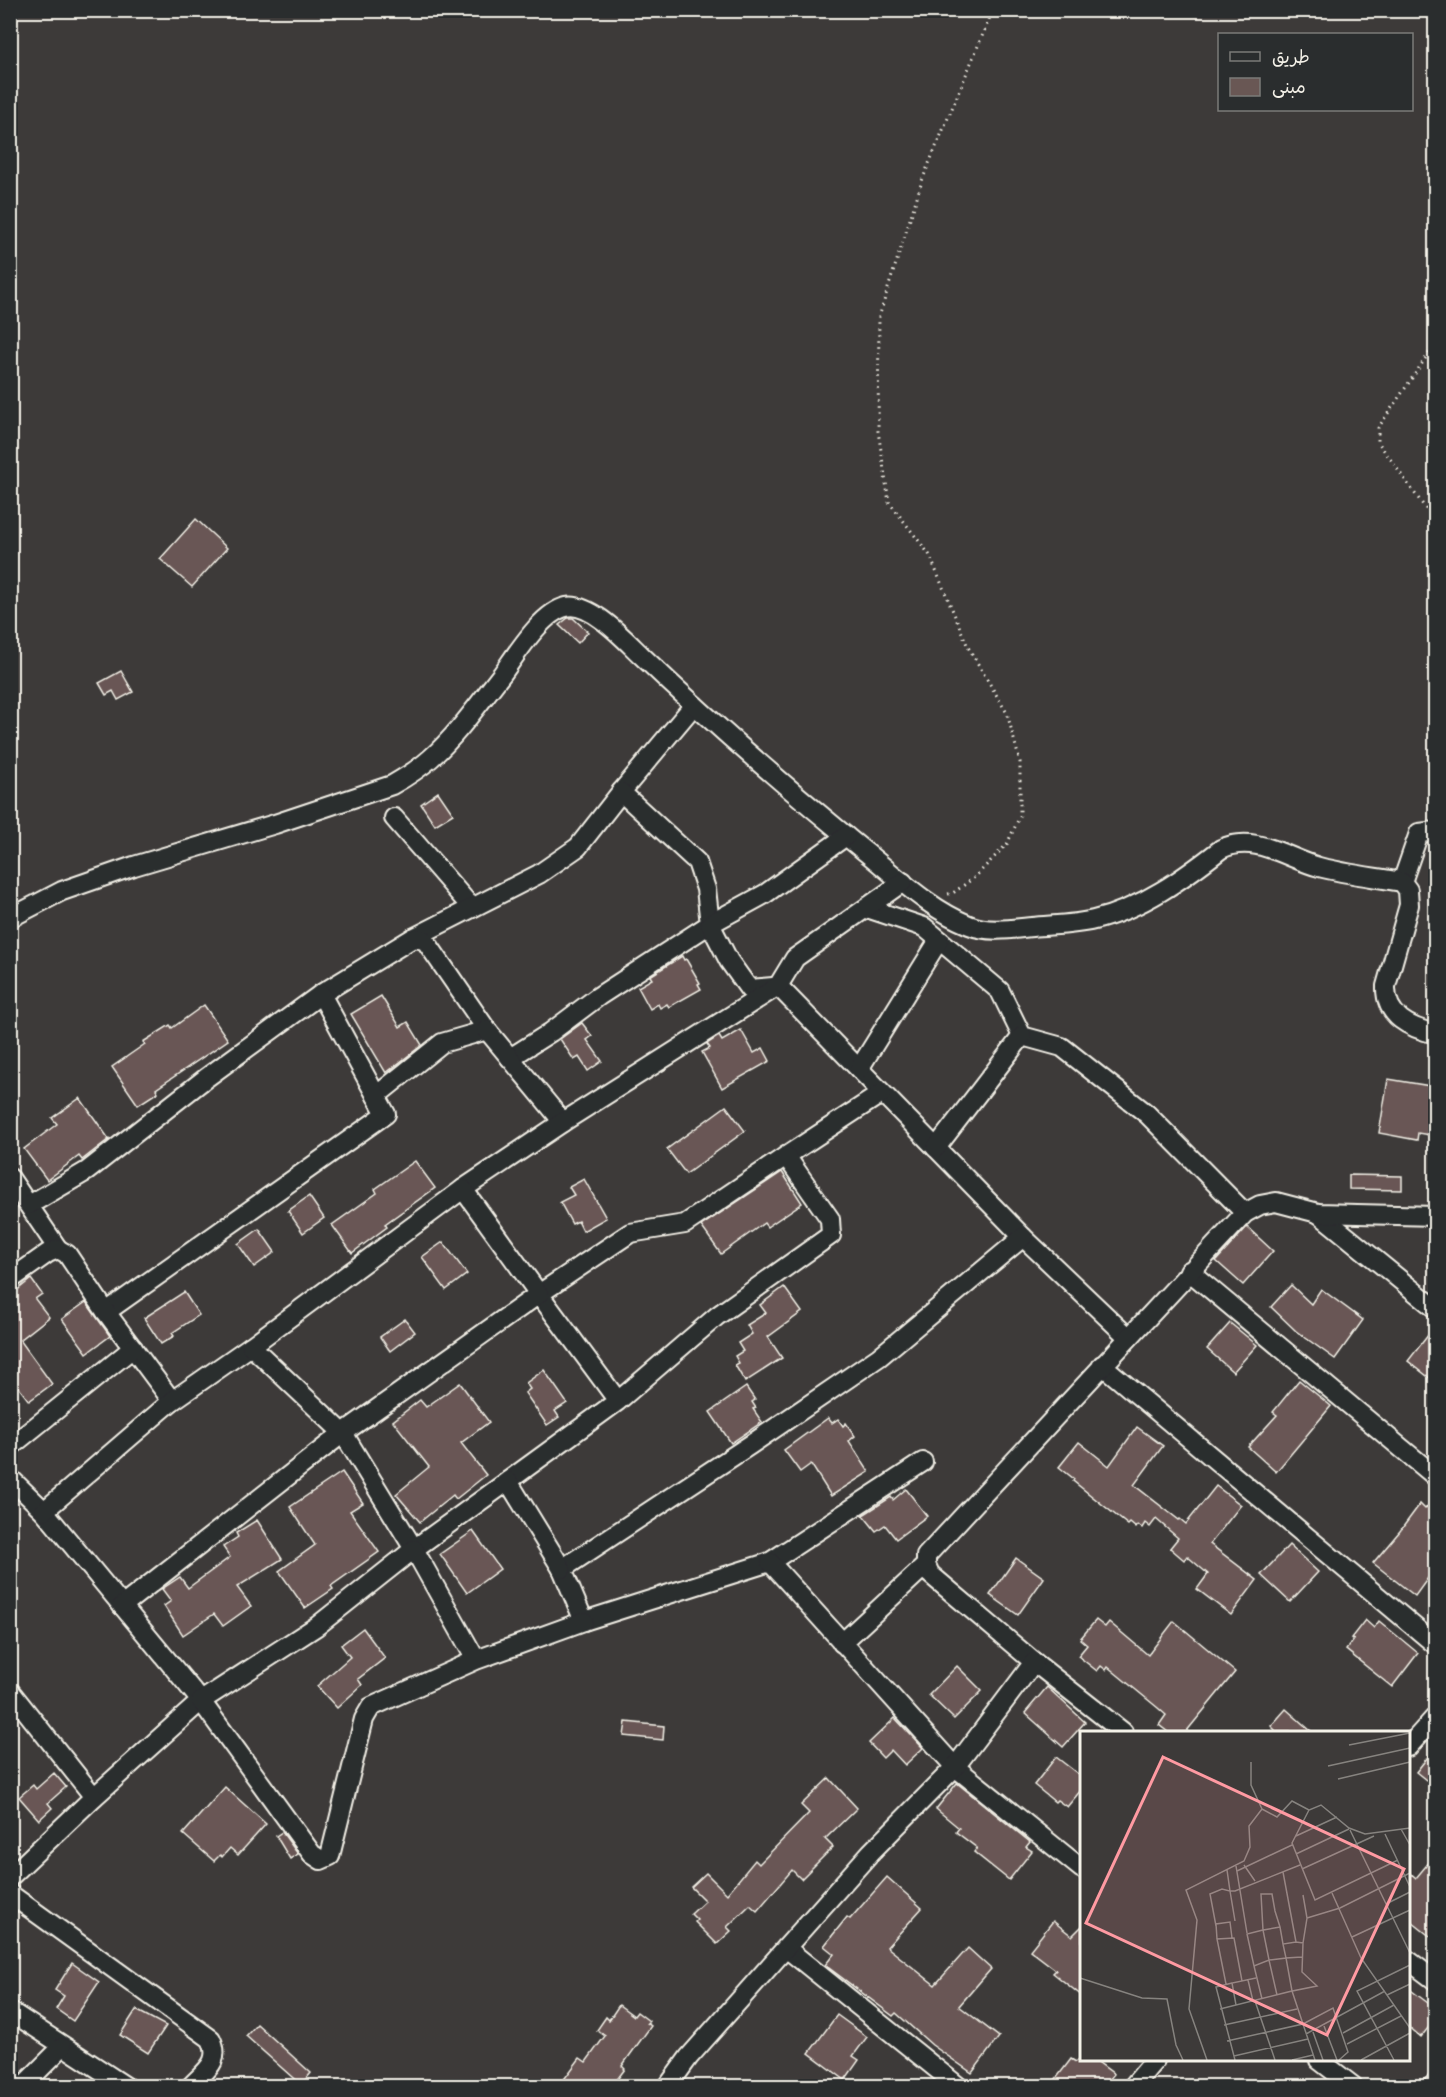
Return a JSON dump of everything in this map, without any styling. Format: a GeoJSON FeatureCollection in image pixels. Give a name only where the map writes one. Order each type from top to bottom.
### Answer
{"type":"FeatureCollection","features":[{"type":"Feature","properties":{"kind":"street"},"geometry":{"type":"LineString","coordinates":[[10,918],[62,891],[392,785],[410,775],[432,757],[469,715],[538,627],[553,613],[565,607],[576,606],[591,612],[620,635],[790,791],[926,900],[970,925],[986,929],[1010,929],[1093,921],[1147,899],[1221,849],[1233,844],[1262,845],[1318,866],[1402,882],[1408,890],[1409,905],[1386,986],[1386,994],[1395,1015],[1403,1023],[1414,1029],[1436,1034]]}},
{"type":"Feature","properties":{"kind":"street"},"geometry":{"type":"LineString","coordinates":[[29,1205],[87,1171],[206,1078],[321,994],[413,938],[539,874],[578,847],[694,705]]}},
{"type":"Feature","properties":{"kind":"street"},"geometry":{"type":"LineString","coordinates":[[621,792],[698,862],[706,889],[710,924],[729,961],[749,990],[778,986]]}},
{"type":"Feature","properties":{"kind":"street"},"geometry":{"type":"LineString","coordinates":[[394,818],[472,908]]}},
{"type":"Feature","properties":{"kind":"street"},"geometry":{"type":"LineString","coordinates":[[1402,882],[1419,833],[1436,831]]}},
{"type":"Feature","properties":{"kind":"street"},"geometry":{"type":"LineString","coordinates":[[510,1058],[551,1032],[599,996],[710,924],[765,894],[846,836]]}},
{"type":"Feature","properties":{"kind":"street"},"geometry":{"type":"LineString","coordinates":[[44,1511],[172,1401],[251,1346],[463,1190],[563,1122],[778,986],[795,958],[903,882]]}},
{"type":"Feature","properties":{"kind":"street"},"geometry":{"type":"LineString","coordinates":[[867,908],[924,927],[1000,992],[1022,1036],[1062,1047],[1147,1114],[1245,1213]]}},
{"type":"Feature","properties":{"kind":"street"},"geometry":{"type":"LineString","coordinates":[[413,938],[425,940],[487,1030],[563,1122]]}},
{"type":"Feature","properties":{"kind":"street"},"geometry":{"type":"LineString","coordinates":[[859,1069],[939,940]]}},
{"type":"Feature","properties":{"kind":"street"},"geometry":{"type":"LineString","coordinates":[[778,986],[1023,1237],[1128,1337]]}},
{"type":"Feature","properties":{"kind":"street"},"geometry":{"type":"LineString","coordinates":[[106,1312],[386,1114],[321,994]]}},
{"type":"Feature","properties":{"kind":"street"},"geometry":{"type":"LineString","coordinates":[[376,1096],[442,1043],[487,1030]]}},
{"type":"Feature","properties":{"kind":"street"},"geometry":{"type":"LineString","coordinates":[[936,1148],[1022,1036]]}},
{"type":"Feature","properties":{"kind":"street"},"geometry":{"type":"LineString","coordinates":[[122,1606],[343,1433],[539,1294],[630,1233],[685,1224],[882,1093]]}},
{"type":"Feature","properties":{"kind":"street"},"geometry":{"type":"LineString","coordinates":[[10,1877],[94,1797],[201,1701],[317,1626],[414,1550],[618,1401],[717,1316],[831,1234],[830,1219],[786,1156]]}},
{"type":"Feature","properties":{"kind":"street"},"geometry":{"type":"LineString","coordinates":[[10,1178],[58,1249],[67,1254],[106,1312],[172,1401]]}},
{"type":"Feature","properties":{"kind":"street"},"geometry":{"type":"LineString","coordinates":[[463,1190],[618,1401]]}},
{"type":"Feature","properties":{"kind":"street"},"geometry":{"type":"LineString","coordinates":[[1122,1731],[1034,1662],[930,1574],[926,1565],[926,1556],[1245,1213],[1260,1205],[1276,1202],[1318,1213],[1436,1216]]}},
{"type":"Feature","properties":{"kind":"street"},"geometry":{"type":"LineString","coordinates":[[1318,1213],[1436,1309]]}},
{"type":"Feature","properties":{"kind":"street"},"geometry":{"type":"LineString","coordinates":[[562,1569],[879,1357],[1023,1237]]}},
{"type":"Feature","properties":{"kind":"street"},"geometry":{"type":"LineString","coordinates":[[10,1280],[48,1253],[58,1249]]}},
{"type":"Feature","properties":{"kind":"street"},"geometry":{"type":"LineString","coordinates":[[1189,1271],[1436,1477]]}},
{"type":"Feature","properties":{"kind":"street"},"geometry":{"type":"LineString","coordinates":[[251,1346],[343,1433],[414,1550],[476,1660]]}},
{"type":"Feature","properties":{"kind":"street"},"geometry":{"type":"LineString","coordinates":[[10,1447],[133,1348]]}},
{"type":"Feature","properties":{"kind":"street"},"geometry":{"type":"LineString","coordinates":[[1102,1365],[1436,1644]]}},
{"type":"Feature","properties":{"kind":"street"},"geometry":{"type":"LineString","coordinates":[[10,1478],[44,1511],[201,1701],[312,1854],[321,1860],[330,1856],[364,1719],[370,1707],[476,1660],[585,1621],[770,1562],[923,1462]]}},
{"type":"Feature","properties":{"kind":"street"},"geometry":{"type":"LineString","coordinates":[[508,1481],[562,1569],[585,1621]]}},
{"type":"Feature","properties":{"kind":"street"},"geometry":{"type":"LineString","coordinates":[[770,1562],[955,1767],[1080,1867]]}},
{"type":"Feature","properties":{"kind":"street"},"geometry":{"type":"LineString","coordinates":[[842,1643],[926,1565]]}},
{"type":"Feature","properties":{"kind":"street"},"geometry":{"type":"LineString","coordinates":[[668,2086],[689,2057],[871,1852],[955,1767],[1034,1662]]}},
{"type":"Feature","properties":{"kind":"street"},"geometry":{"type":"LineString","coordinates":[[10,1691],[94,1797]]}},
{"type":"Feature","properties":{"kind":"street"},"geometry":{"type":"LineString","coordinates":[[1410,1745],[1436,1716]]}},
{"type":"Feature","properties":{"kind":"street"},"geometry":{"type":"LineString","coordinates":[[10,1894],[211,2039],[216,2050],[213,2063],[191,2086]]}},
{"type":"Feature","properties":{"kind":"street"},"geometry":{"type":"LineString","coordinates":[[786,1948],[958,2086]]}},
{"type":"Feature","properties":{"kind":"street"},"geometry":{"type":"LineString","coordinates":[[1410,1962],[1436,1981]]}},
{"type":"Feature","properties":{"kind":"street"},"geometry":{"type":"LineString","coordinates":[[10,2011],[125,2086]]}},
{"type":"Feature","properties":{"kind":"street"},"geometry":{"type":"LineString","coordinates":[[23,2086],[62,2047]]}},
{"type":"Feature","properties":{"kind":"street"},"geometry":{"type":"LineString","coordinates":[[1137,2085],[1154,2061]]}},
{"type":"Feature","properties":{"kind":"street"},"geometry":{"type":"LineString","coordinates":[[1320,2061],[1353,2086]]}},
{"type":"Feature","properties":{"kind":"street"},"geometry":{"type":"LineString","coordinates":[[1432,2086],[1436,2083]]}},
{"type":"Feature","properties":{"kind":"path"},"geometry":{"type":"LineString","coordinates":[[926,900],[953,893],[975,877],[1007,844],[1020,816],[1020,762],[1008,713],[968,647],[929,554],[889,502],[878,431],[879,317],[923,178],[993,10]]}},
{"type":"Feature","properties":{"kind":"path"},"geometry":{"type":"LineString","coordinates":[[1436,343],[1378,428],[1378,442],[1436,523]]}},
{"type":"Feature","properties":{"kind":"building"},"geometry":{"type":"Polygon","coordinates":[[[196,519],[227,548],[192,587],[160,559],[196,519]]]}},
{"type":"Feature","properties":{"kind":"building"},"geometry":{"type":"Polygon","coordinates":[[[568,618],[573,618],[588,632],[578,643],[559,625],[568,618]]]}},
{"type":"Feature","properties":{"kind":"building"},"geometry":{"type":"Polygon","coordinates":[[[121,671],[133,692],[118,700],[113,691],[106,695],[99,683],[121,671]]]}},
{"type":"Feature","properties":{"kind":"building"},"geometry":{"type":"Polygon","coordinates":[[[438,792],[453,814],[435,825],[421,804],[438,792]]]}},
{"type":"Feature","properties":{"kind":"building"},"geometry":{"type":"Polygon","coordinates":[[[682,956],[700,983],[698,984],[701,989],[669,1007],[667,1004],[660,1008],[658,1004],[650,1009],[638,987],[652,979],[650,976],[682,956]]]}},
{"type":"Feature","properties":{"kind":"building"},"geometry":{"type":"Polygon","coordinates":[[[381,996],[400,1027],[408,1022],[422,1045],[386,1073],[351,1014],[381,996]]]}},
{"type":"Feature","properties":{"kind":"building"},"geometry":{"type":"Polygon","coordinates":[[[204,1005],[228,1040],[156,1089],[158,1092],[138,1105],[112,1067],[145,1044],[143,1042],[170,1025],[172,1028],[204,1005]]]}},
{"type":"Feature","properties":{"kind":"building"},"geometry":{"type":"Polygon","coordinates":[[[582,1023],[592,1036],[587,1040],[602,1061],[588,1071],[579,1057],[574,1060],[560,1039],[582,1023]]]}},
{"type":"Feature","properties":{"kind":"building"},"geometry":{"type":"Polygon","coordinates":[[[741,1030],[754,1053],[763,1048],[770,1061],[722,1088],[702,1052],[710,1048],[707,1044],[719,1036],[722,1041],[741,1030]]]}},
{"type":"Feature","properties":{"kind":"building"},"geometry":{"type":"Polygon","coordinates":[[[1388,1079],[1436,1087],[1436,1136],[1418,1133],[1417,1140],[1379,1133],[1388,1079]]]}},
{"type":"Feature","properties":{"kind":"building"},"geometry":{"type":"Polygon","coordinates":[[[80,1098],[109,1139],[82,1160],[79,1156],[47,1180],[24,1149],[57,1124],[52,1118],[80,1098]]]}},
{"type":"Feature","properties":{"kind":"building"},"geometry":{"type":"Polygon","coordinates":[[[726,1106],[745,1131],[686,1174],[667,1149],[726,1106]]]}},
{"type":"Feature","properties":{"kind":"building"},"geometry":{"type":"Polygon","coordinates":[[[415,1161],[435,1188],[385,1224],[387,1227],[352,1253],[332,1225],[377,1193],[375,1189],[415,1161]]]}},
{"type":"Feature","properties":{"kind":"building"},"geometry":{"type":"Polygon","coordinates":[[[782,1172],[802,1203],[767,1227],[764,1223],[721,1254],[701,1226],[782,1172]]]}},
{"type":"Feature","properties":{"kind":"building"},"geometry":{"type":"Polygon","coordinates":[[[1349,1175],[1402,1176],[1402,1190],[1349,1189],[1349,1175]]]}},
{"type":"Feature","properties":{"kind":"building"},"geometry":{"type":"Polygon","coordinates":[[[584,1179],[606,1218],[583,1231],[578,1221],[572,1224],[560,1202],[574,1195],[569,1187],[584,1179]]]}},
{"type":"Feature","properties":{"kind":"building"},"geometry":{"type":"Polygon","coordinates":[[[309,1196],[324,1218],[303,1233],[288,1211],[309,1196]]]}},
{"type":"Feature","properties":{"kind":"building"},"geometry":{"type":"Polygon","coordinates":[[[1247,1227],[1273,1251],[1243,1285],[1216,1261],[1247,1227]]]}},
{"type":"Feature","properties":{"kind":"building"},"geometry":{"type":"Polygon","coordinates":[[[259,1229],[275,1252],[254,1267],[238,1244],[259,1229]]]}},
{"type":"Feature","properties":{"kind":"building"},"geometry":{"type":"Polygon","coordinates":[[[443,1242],[467,1274],[446,1290],[422,1257],[443,1242]]]}},
{"type":"Feature","properties":{"kind":"building"},"geometry":{"type":"Polygon","coordinates":[[[31,1279],[42,1294],[35,1299],[49,1317],[20,1340],[52,1384],[29,1401],[10,1376],[10,1296],[31,1279]]]}},
{"type":"Feature","properties":{"kind":"building"},"geometry":{"type":"Polygon","coordinates":[[[1291,1285],[1311,1304],[1321,1289],[1363,1320],[1335,1359],[1296,1331],[1271,1307],[1291,1285]]]}},
{"type":"Feature","properties":{"kind":"building"},"geometry":{"type":"Polygon","coordinates":[[[784,1287],[802,1312],[768,1337],[782,1358],[745,1382],[735,1365],[739,1363],[735,1356],[743,1351],[738,1343],[752,1334],[747,1325],[766,1313],[760,1305],[784,1287]]]}},
{"type":"Feature","properties":{"kind":"building"},"geometry":{"type":"Polygon","coordinates":[[[184,1292],[199,1315],[172,1333],[174,1336],[161,1344],[144,1318],[184,1292]]]}},
{"type":"Feature","properties":{"kind":"building"},"geometry":{"type":"Polygon","coordinates":[[[86,1302],[110,1336],[87,1353],[62,1319],[86,1302]]]}},
{"type":"Feature","properties":{"kind":"building"},"geometry":{"type":"Polygon","coordinates":[[[405,1319],[415,1332],[390,1351],[380,1337],[405,1319]]]}},
{"type":"Feature","properties":{"kind":"building"},"geometry":{"type":"Polygon","coordinates":[[[1230,1323],[1257,1345],[1233,1372],[1207,1349],[1230,1323]]]}},
{"type":"Feature","properties":{"kind":"building"},"geometry":{"type":"Polygon","coordinates":[[[1436,1325],[1436,1383],[1408,1361],[1436,1325]]]}},
{"type":"Feature","properties":{"kind":"building"},"geometry":{"type":"Polygon","coordinates":[[[544,1370],[567,1403],[555,1411],[559,1417],[547,1425],[525,1393],[530,1389],[526,1383],[544,1370]]]}},
{"type":"Feature","properties":{"kind":"building"},"geometry":{"type":"Polygon","coordinates":[[[1299,1380],[1331,1406],[1276,1472],[1248,1447],[1277,1415],[1273,1412],[1299,1380]]]}},
{"type":"Feature","properties":{"kind":"building"},"geometry":{"type":"Polygon","coordinates":[[[460,1383],[489,1422],[461,1443],[486,1475],[456,1499],[453,1495],[420,1522],[396,1494],[429,1467],[393,1421],[420,1400],[426,1407],[460,1383]]]}},
{"type":"Feature","properties":{"kind":"building"},"geometry":{"type":"Polygon","coordinates":[[[746,1387],[755,1400],[752,1402],[756,1408],[753,1409],[762,1422],[731,1443],[710,1412],[746,1387]]]}},
{"type":"Feature","properties":{"kind":"building"},"geometry":{"type":"Polygon","coordinates":[[[828,1418],[832,1423],[838,1419],[843,1426],[846,1423],[855,1436],[849,1441],[869,1472],[831,1496],[811,1464],[800,1472],[784,1450],[828,1418]]]}},
{"type":"Feature","properties":{"kind":"building"},"geometry":{"type":"Polygon","coordinates":[[[1137,1427],[1163,1446],[1134,1485],[1179,1520],[1186,1524],[1216,1486],[1241,1505],[1210,1544],[1257,1580],[1231,1615],[1197,1589],[1208,1574],[1187,1556],[1184,1560],[1170,1548],[1178,1538],[1156,1519],[1150,1527],[1145,1523],[1142,1528],[1138,1525],[1136,1528],[1130,1523],[1128,1525],[1059,1467],[1079,1442],[1109,1466],[1137,1427]]]}},
{"type":"Feature","properties":{"kind":"building"},"geometry":{"type":"Polygon","coordinates":[[[342,1472],[363,1503],[350,1511],[379,1552],[331,1586],[333,1589],[305,1608],[279,1571],[315,1545],[290,1507],[342,1472]]]}},
{"type":"Feature","properties":{"kind":"building"},"geometry":{"type":"Polygon","coordinates":[[[906,1489],[927,1516],[896,1539],[885,1525],[876,1531],[863,1515],[891,1497],[893,1500],[906,1489]]]}},
{"type":"Feature","properties":{"kind":"building"},"geometry":{"type":"Polygon","coordinates":[[[1436,1497],[1436,1567],[1415,1596],[1373,1563],[1420,1504],[1425,1509],[1436,1497]]]}},
{"type":"Feature","properties":{"kind":"building"},"geometry":{"type":"Polygon","coordinates":[[[257,1520],[282,1559],[237,1587],[251,1606],[223,1626],[214,1614],[183,1635],[164,1606],[171,1601],[162,1589],[180,1577],[188,1588],[230,1557],[223,1547],[238,1537],[236,1533],[257,1520]]]}},
{"type":"Feature","properties":{"kind":"building"},"geometry":{"type":"Polygon","coordinates":[[[473,1531],[500,1569],[467,1593],[440,1554],[473,1531]]]}},
{"type":"Feature","properties":{"kind":"building"},"geometry":{"type":"Polygon","coordinates":[[[1289,1545],[1318,1572],[1290,1602],[1261,1575],[1289,1545]]]}},
{"type":"Feature","properties":{"kind":"building"},"geometry":{"type":"Polygon","coordinates":[[[1016,1558],[1044,1578],[1018,1615],[990,1595],[1016,1558]]]}},
{"type":"Feature","properties":{"kind":"building"},"geometry":{"type":"Polygon","coordinates":[[[1096,1620],[1105,1627],[1109,1622],[1148,1655],[1174,1621],[1235,1672],[1187,1731],[1167,1731],[1159,1725],[1166,1715],[1158,1708],[1108,1667],[1106,1670],[1101,1666],[1097,1671],[1078,1656],[1087,1645],[1080,1639],[1096,1620]]]}},
{"type":"Feature","properties":{"kind":"building"},"geometry":{"type":"Polygon","coordinates":[[[1365,1620],[1374,1628],[1379,1621],[1418,1653],[1392,1687],[1346,1650],[1354,1639],[1351,1638],[1365,1620]]]}},
{"type":"Feature","properties":{"kind":"building"},"geometry":{"type":"Polygon","coordinates":[[[363,1628],[385,1658],[358,1679],[362,1685],[337,1708],[317,1686],[350,1657],[341,1645],[363,1628]]]}},
{"type":"Feature","properties":{"kind":"building"},"geometry":{"type":"Polygon","coordinates":[[[957,1666],[982,1691],[954,1719],[929,1695],[957,1666]]]}},
{"type":"Feature","properties":{"kind":"building"},"geometry":{"type":"Polygon","coordinates":[[[1047,1687],[1085,1722],[1063,1747],[1025,1713],[1047,1687]]]}},
{"type":"Feature","properties":{"kind":"building"},"geometry":{"type":"Polygon","coordinates":[[[1286,1709],[1311,1731],[1276,1731],[1271,1726],[1286,1709]]]}},
{"type":"Feature","properties":{"kind":"building"},"geometry":{"type":"Polygon","coordinates":[[[895,1718],[923,1748],[905,1765],[891,1750],[883,1758],[869,1743],[895,1718]]]}},
{"type":"Feature","properties":{"kind":"building"},"geometry":{"type":"Polygon","coordinates":[[[626,1722],[664,1726],[663,1740],[624,1736],[626,1722]]]}},
{"type":"Feature","properties":{"kind":"building"},"geometry":{"type":"Polygon","coordinates":[[[1436,1747],[1436,1788],[1416,1772],[1436,1747]]]}},
{"type":"Feature","properties":{"kind":"building"},"geometry":{"type":"Polygon","coordinates":[[[1056,1757],[1080,1775],[1080,1791],[1067,1807],[1057,1800],[1055,1802],[1034,1785],[1056,1757]]]}},
{"type":"Feature","properties":{"kind":"building"},"geometry":{"type":"Polygon","coordinates":[[[54,1773],[66,1787],[48,1803],[52,1808],[39,1820],[19,1797],[33,1785],[36,1789],[54,1773]]]}},
{"type":"Feature","properties":{"kind":"building"},"geometry":{"type":"Polygon","coordinates":[[[829,1778],[857,1808],[825,1839],[833,1847],[801,1879],[792,1870],[757,1911],[750,1905],[727,1927],[731,1931],[717,1944],[695,1922],[697,1920],[691,1914],[705,1901],[691,1887],[706,1873],[727,1894],[755,1860],[759,1864],[809,1813],[801,1805],[829,1778]]]}},
{"type":"Feature","properties":{"kind":"building"},"geometry":{"type":"Polygon","coordinates":[[[957,1783],[1030,1842],[1026,1847],[1032,1851],[1009,1880],[974,1852],[977,1848],[956,1832],[959,1828],[936,1809],[957,1783]]]}},
{"type":"Feature","properties":{"kind":"building"},"geometry":{"type":"Polygon","coordinates":[[[225,1787],[266,1824],[238,1855],[230,1848],[222,1857],[220,1855],[214,1861],[183,1834],[225,1787]]]}},
{"type":"Feature","properties":{"kind":"building"},"geometry":{"type":"Polygon","coordinates":[[[282,1832],[298,1854],[290,1859],[276,1836],[282,1832]]]}},
{"type":"Feature","properties":{"kind":"building"},"geometry":{"type":"Polygon","coordinates":[[[1436,1854],[1436,1941],[1410,1921],[1410,1873],[1416,1878],[1436,1854]]]}},
{"type":"Feature","properties":{"kind":"building"},"geometry":{"type":"Polygon","coordinates":[[[887,1877],[922,1908],[887,1947],[935,1985],[968,1948],[991,1969],[959,2006],[999,2037],[972,2073],[932,2045],[896,2013],[893,2016],[825,1965],[834,1954],[824,1946],[847,1917],[850,1919],[887,1877]]]}},
{"type":"Feature","properties":{"kind":"building"},"geometry":{"type":"Polygon","coordinates":[[[1053,1921],[1072,1936],[1080,1928],[1080,1994],[1053,1973],[1056,1970],[1030,1950],[1053,1921]]]}},
{"type":"Feature","properties":{"kind":"building"},"geometry":{"type":"Polygon","coordinates":[[[72,1963],[99,1982],[73,2021],[56,2009],[64,1996],[55,1990],[72,1963]]]}},
{"type":"Feature","properties":{"kind":"building"},"geometry":{"type":"Polygon","coordinates":[[[1410,1990],[1436,2009],[1436,2018],[1421,2037],[1410,2028],[1410,1990]]]}},
{"type":"Feature","properties":{"kind":"building"},"geometry":{"type":"Polygon","coordinates":[[[619,2005],[634,2016],[637,2012],[649,2021],[647,2023],[651,2026],[622,2066],[625,2069],[612,2086],[559,2086],[580,2058],[586,2062],[605,2036],[597,2030],[606,2017],[609,2020],[619,2005]]]}},
{"type":"Feature","properties":{"kind":"building"},"geometry":{"type":"Polygon","coordinates":[[[136,2010],[166,2026],[148,2053],[120,2035],[136,2010]]]}},
{"type":"Feature","properties":{"kind":"building"},"geometry":{"type":"Polygon","coordinates":[[[837,2015],[867,2037],[853,2056],[859,2060],[845,2080],[809,2053],[837,2015]]]}},
{"type":"Feature","properties":{"kind":"building"},"geometry":{"type":"Polygon","coordinates":[[[257,2024],[311,2073],[301,2085],[246,2036],[257,2024]]]}},
{"type":"Feature","properties":{"kind":"building"},"geometry":{"type":"Polygon","coordinates":[[[1071,2059],[1076,2062],[1078,2060],[1096,2061],[1114,2074],[1104,2086],[1063,2086],[1055,2080],[1071,2059]]]}}]}
